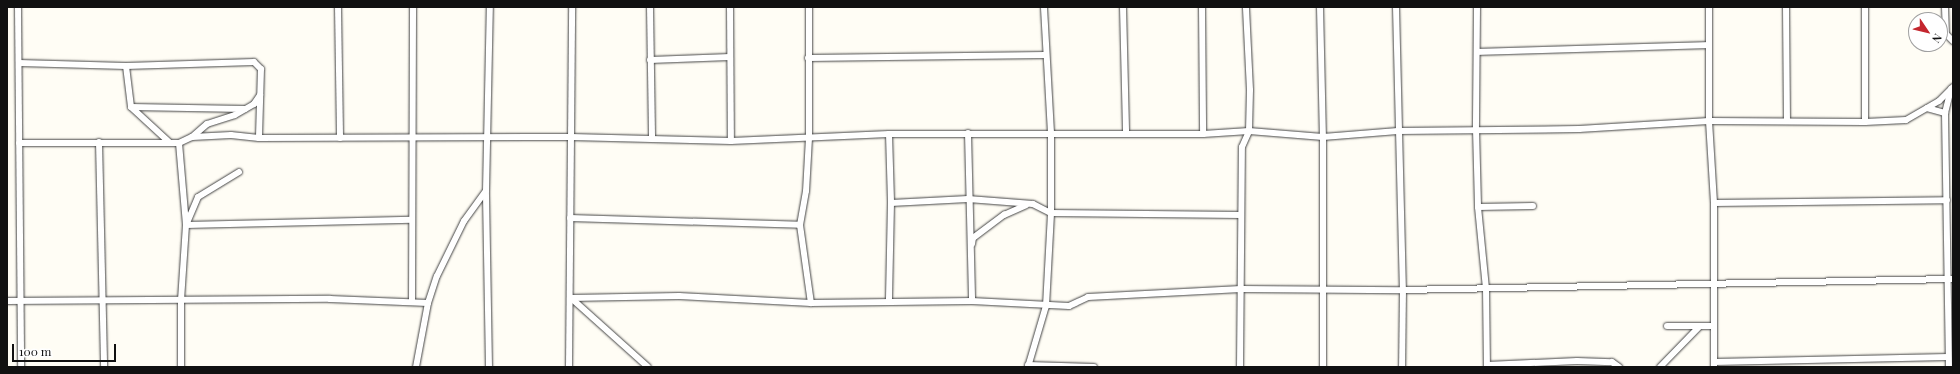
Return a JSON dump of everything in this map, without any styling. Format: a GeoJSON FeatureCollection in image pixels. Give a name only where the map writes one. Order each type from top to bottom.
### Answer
{"type":"FeatureCollection","features":[{"type":"Feature","properties":{"kind":"street"},"geometry":{"type":"LineString","coordinates":[[18,7],[21,367]]}},
{"type":"Feature","properties":{"kind":"street"},"geometry":{"type":"LineString","coordinates":[[338,7],[340,138]]}},
{"type":"Feature","properties":{"kind":"street"},"geometry":{"type":"LineString","coordinates":[[412,302],[413,7]]}},
{"type":"Feature","properties":{"kind":"street"},"geometry":{"type":"LineString","coordinates":[[488,367],[486,190],[489,138],[490,7]]}},
{"type":"Feature","properties":{"kind":"street"},"geometry":{"type":"LineString","coordinates":[[569,367],[571,298],[570,218],[572,7]]}},
{"type":"Feature","properties":{"kind":"street"},"geometry":{"type":"LineString","coordinates":[[650,7],[652,138]]}},
{"type":"Feature","properties":{"kind":"street"},"geometry":{"type":"LineString","coordinates":[[730,7],[731,141]]}},
{"type":"Feature","properties":{"kind":"street"},"geometry":{"type":"LineString","coordinates":[[809,7],[809,138],[806,191],[800,226],[810,303]]}},
{"type":"Feature","properties":{"kind":"street"},"geometry":{"type":"LineString","coordinates":[[1044,7],[1045,55],[1051,133],[1051,213],[1046,306],[1028,366],[1094,367]]}},
{"type":"Feature","properties":{"kind":"street"},"geometry":{"type":"LineString","coordinates":[[1123,7],[1126,133]]}},
{"type":"Feature","properties":{"kind":"street"},"geometry":{"type":"LineString","coordinates":[[1202,7],[1203,134]]}},
{"type":"Feature","properties":{"kind":"street"},"geometry":{"type":"LineString","coordinates":[[1240,367],[1242,147],[1248,131],[1250,90],[1246,7]]}},
{"type":"Feature","properties":{"kind":"street"},"geometry":{"type":"LineString","coordinates":[[1320,7],[1323,137],[1323,367]]}},
{"type":"Feature","properties":{"kind":"street"},"geometry":{"type":"LineString","coordinates":[[1396,7],[1403,290],[1402,367]]}},
{"type":"Feature","properties":{"kind":"street"},"geometry":{"type":"LineString","coordinates":[[1477,7],[1478,52],[1476,129],[1478,207],[1486,288],[1487,366],[1577,361],[1612,362],[1619,367]]}},
{"type":"Feature","properties":{"kind":"street"},"geometry":{"type":"LineString","coordinates":[[1709,7],[1709,121],[1714,203],[1714,364],[1948,357]]}},
{"type":"Feature","properties":{"kind":"street"},"geometry":{"type":"LineString","coordinates":[[1786,7],[1787,120]]}},
{"type":"Feature","properties":{"kind":"street"},"geometry":{"type":"LineString","coordinates":[[1865,7],[1865,122]]}},
{"type":"Feature","properties":{"kind":"street"},"geometry":{"type":"LineString","coordinates":[[1478,52],[1708,45]]}},
{"type":"Feature","properties":{"kind":"street"},"geometry":{"type":"LineString","coordinates":[[808,58],[1045,55]]}},
{"type":"Feature","properties":{"kind":"street"},"geometry":{"type":"LineString","coordinates":[[650,60],[730,58]]}},
{"type":"Feature","properties":{"kind":"street"},"geometry":{"type":"LineString","coordinates":[[19,63],[126,66],[254,62],[262,69],[259,138]]}},
{"type":"Feature","properties":{"kind":"street"},"geometry":{"type":"LineString","coordinates":[[126,66],[131,107],[169,142]]}},
{"type":"Feature","properties":{"kind":"street"},"geometry":{"type":"LineString","coordinates":[[20,143],[179,143],[192,138],[231,135],[259,138],[412,136],[489,138],[571,137],[731,141],[889,134],[1203,134],[1248,131],[1323,137],[1398,131],[1579,129],[1709,121],[1787,120],[1865,122],[1906,120],[1939,101],[1952,88]]}},
{"type":"Feature","properties":{"kind":"street"},"geometry":{"type":"LineString","coordinates":[[1949,367],[1948,357],[1951,279],[1945,113],[1952,88]]}},
{"type":"Feature","properties":{"kind":"street"},"geometry":{"type":"LineString","coordinates":[[192,138],[207,124],[245,109],[254,104],[260,96]]}},
{"type":"Feature","properties":{"kind":"street"},"geometry":{"type":"LineString","coordinates":[[131,107],[245,109]]}},
{"type":"Feature","properties":{"kind":"street"},"geometry":{"type":"LineString","coordinates":[[1927,108],[1945,113]]}},
{"type":"Feature","properties":{"kind":"street"},"geometry":{"type":"LineString","coordinates":[[968,133],[968,199],[972,301]]}},
{"type":"Feature","properties":{"kind":"street"},"geometry":{"type":"LineString","coordinates":[[889,134],[891,203],[890,301]]}},
{"type":"Feature","properties":{"kind":"street"},"geometry":{"type":"LineString","coordinates":[[99,142],[104,301],[104,367]]}},
{"type":"Feature","properties":{"kind":"street"},"geometry":{"type":"LineString","coordinates":[[179,143],[186,225],[181,301],[181,367]]}},
{"type":"Feature","properties":{"kind":"street"},"geometry":{"type":"LineString","coordinates":[[186,225],[198,197],[239,172]]}},
{"type":"Feature","properties":{"kind":"street"},"geometry":{"type":"LineString","coordinates":[[416,367],[428,303],[449,247],[464,221],[486,190]]}},
{"type":"Feature","properties":{"kind":"street"},"geometry":{"type":"LineString","coordinates":[[891,203],[968,199],[1028,205],[1033,204],[1051,213],[1241,215]]}},
{"type":"Feature","properties":{"kind":"street"},"geometry":{"type":"LineString","coordinates":[[1714,203],[1947,200]]}},
{"type":"Feature","properties":{"kind":"street"},"geometry":{"type":"LineString","coordinates":[[971,247],[973,238],[1004,215],[1028,205]]}},
{"type":"Feature","properties":{"kind":"street"},"geometry":{"type":"LineString","coordinates":[[1478,207],[1533,206]]}},
{"type":"Feature","properties":{"kind":"street"},"geometry":{"type":"LineString","coordinates":[[570,218],[800,226]]}},
{"type":"Feature","properties":{"kind":"street"},"geometry":{"type":"LineString","coordinates":[[186,225],[412,220]]}},
{"type":"Feature","properties":{"kind":"street"},"geometry":{"type":"LineString","coordinates":[[571,298],[679,296],[810,303],[972,301],[1069,306],[1088,297],[1241,289],[1403,290],[1951,279]]}},
{"type":"Feature","properties":{"kind":"street"},"geometry":{"type":"LineString","coordinates":[[571,298],[648,367]]}},
{"type":"Feature","properties":{"kind":"street"},"geometry":{"type":"LineString","coordinates":[[7,301],[330,299],[428,303]]}},
{"type":"Feature","properties":{"kind":"street"},"geometry":{"type":"LineString","coordinates":[[1667,326],[1713,326]]}},
{"type":"Feature","properties":{"kind":"street"},"geometry":{"type":"LineString","coordinates":[[1660,367],[1700,326]]}}]}
